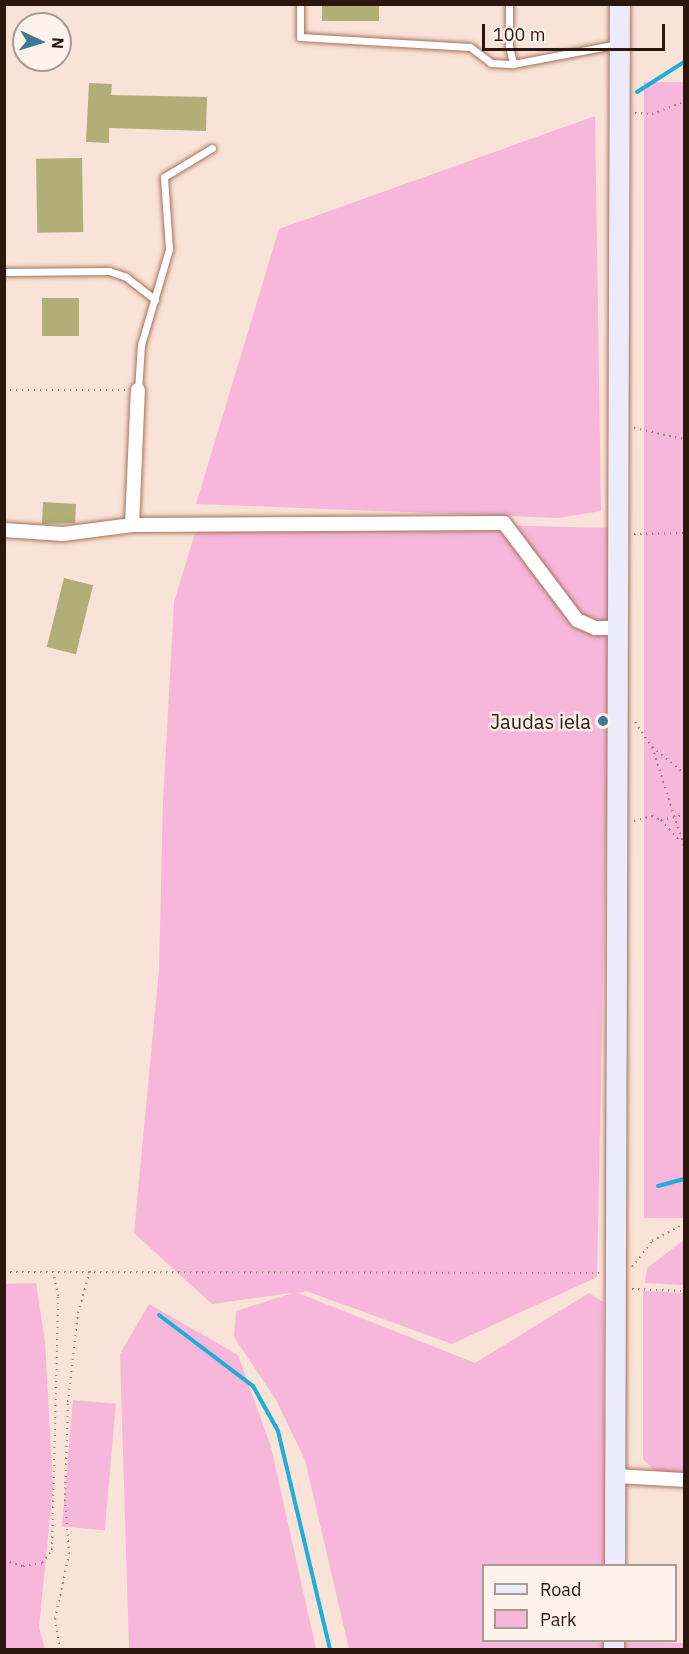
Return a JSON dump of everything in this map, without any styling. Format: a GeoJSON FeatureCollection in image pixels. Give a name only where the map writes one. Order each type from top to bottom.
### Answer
{"type":"FeatureCollection","features":[{"type":"Feature","properties":{"kind":"main road"},"geometry":{"type":"LineString","coordinates":[[615,1564],[620,4]]}},
{"type":"Feature","properties":{"kind":"street"},"geometry":{"type":"LineString","coordinates":[[132,525],[138,390]]}},
{"type":"Feature","properties":{"kind":"street"},"geometry":{"type":"LineString","coordinates":[[4,530],[63,534],[132,525],[504,523],[577,620],[596,628],[618,628]]}},
{"type":"Feature","properties":{"kind":"street"},"geometry":{"type":"LineString","coordinates":[[615,1476],[684,1480]]}},
{"type":"Feature","properties":{"kind":"lane"},"geometry":{"type":"LineString","coordinates":[[300,4],[300,37],[470,47],[492,63],[513,64],[620,44]]}},
{"type":"Feature","properties":{"kind":"lane"},"geometry":{"type":"LineString","coordinates":[[509,4],[509,46],[513,64]]}},
{"type":"Feature","properties":{"kind":"lane"},"geometry":{"type":"LineString","coordinates":[[138,390],[141,345],[168,249],[164,177],[212,148]]}},
{"type":"Feature","properties":{"kind":"lane"},"geometry":{"type":"LineString","coordinates":[[4,272],[109,271],[126,277],[155,300]]}},
{"type":"Feature","properties":{"kind":"path"},"geometry":{"type":"LineString","coordinates":[[620,112],[652,114],[684,102]]}},
{"type":"Feature","properties":{"kind":"path"},"geometry":{"type":"LineString","coordinates":[[4,390],[138,390]]}},
{"type":"Feature","properties":{"kind":"path"},"geometry":{"type":"LineString","coordinates":[[619,427],[684,439]]}},
{"type":"Feature","properties":{"kind":"path"},"geometry":{"type":"LineString","coordinates":[[619,534],[684,533]]}},
{"type":"Feature","properties":{"kind":"path"},"geometry":{"type":"LineString","coordinates":[[618,710],[631,717],[652,747],[684,773]]}},
{"type":"Feature","properties":{"kind":"path"},"geometry":{"type":"LineString","coordinates":[[652,747],[683,845]]}},
{"type":"Feature","properties":{"kind":"path"},"geometry":{"type":"LineString","coordinates":[[618,830],[639,819],[661,820],[684,815]]}},
{"type":"Feature","properties":{"kind":"path"},"geometry":{"type":"LineString","coordinates":[[661,820],[683,845]]}},
{"type":"Feature","properties":{"kind":"path"},"geometry":{"type":"LineString","coordinates":[[617,1281],[628,1272],[652,1241],[684,1224]]}},
{"type":"Feature","properties":{"kind":"path"},"geometry":{"type":"LineString","coordinates":[[4,1560],[23,1566],[42,1563],[52,1550],[58,1296],[53,1271]]}},
{"type":"Feature","properties":{"kind":"path"},"geometry":{"type":"LineString","coordinates":[[60,1650],[54,1619],[69,1554],[65,1501],[68,1402],[78,1313],[90,1271]]}},
{"type":"Feature","properties":{"kind":"path"},"geometry":{"type":"LineString","coordinates":[[4,1272],[90,1271],[617,1281],[684,1291]]}},
{"type":"Feature","properties":{"kind":"green space"},"geometry":{"type":"Polygon","coordinates":[[[644,82],[684,82],[684,1218],[644,1218],[644,82]]]}},
{"type":"Feature","properties":{"kind":"green space"},"geometry":{"type":"Polygon","coordinates":[[[595,116],[601,511],[559,518],[196,504],[279,229],[595,116]]]}},
{"type":"Feature","properties":{"kind":"green space"},"geometry":{"type":"Polygon","coordinates":[[[198,523],[399,523],[612,528],[597,1277],[452,1344],[306,1291],[298,1293],[475,1363],[589,1293],[603,1302],[605,1564],[482,1564],[482,1642],[605,1642],[605,1649],[349,1649],[305,1460],[276,1400],[234,1337],[236,1311],[292,1293],[212,1304],[134,1233],[159,969],[163,801],[174,602],[198,523]]]}},
{"type":"Feature","properties":{"kind":"green space"},"geometry":{"type":"Polygon","coordinates":[[[684,1240],[684,1285],[645,1283],[647,1268],[684,1240]]]}},
{"type":"Feature","properties":{"kind":"green space"},"geometry":{"type":"Polygon","coordinates":[[[36,1283],[45,1342],[53,1487],[39,1627],[45,1649],[5,1649],[5,1284],[36,1283]]]}},
{"type":"Feature","properties":{"kind":"green space"},"geometry":{"type":"Polygon","coordinates":[[[643,1291],[684,1293],[684,1473],[655,1471],[643,1459],[643,1291]]]}},
{"type":"Feature","properties":{"kind":"green space"},"geometry":{"type":"Polygon","coordinates":[[[149,1304],[238,1355],[271,1447],[316,1649],[129,1649],[120,1354],[149,1304]]]}},
{"type":"Feature","properties":{"kind":"green space"},"geometry":{"type":"Polygon","coordinates":[[[73,1400],[116,1404],[105,1530],[62,1527],[73,1400]]]}},
{"type":"Feature","properties":{"kind":"green space"},"geometry":{"type":"Polygon","coordinates":[[[625,1642],[684,1643],[684,1649],[625,1649],[625,1642]]]}},
{"type":"Feature","properties":{"kind":"building"},"geometry":{"type":"Polygon","coordinates":[[[322,4],[379,4],[379,21],[322,21],[322,4]]]}},
{"type":"Feature","properties":{"kind":"building"},"geometry":{"type":"Polygon","coordinates":[[[89,83],[112,84],[111,95],[207,97],[206,131],[109,128],[109,143],[86,142],[89,83]]]}},
{"type":"Feature","properties":{"kind":"building"},"geometry":{"type":"Polygon","coordinates":[[[82,158],[83,232],[37,233],[36,159],[82,158]]]}},
{"type":"Feature","properties":{"kind":"building"},"geometry":{"type":"Polygon","coordinates":[[[42,298],[79,298],[79,336],[42,336],[42,298]]]}},
{"type":"Feature","properties":{"kind":"building"},"geometry":{"type":"Polygon","coordinates":[[[43,502],[76,504],[75,523],[42,524],[43,502]]]}},
{"type":"Feature","properties":{"kind":"building"},"geometry":{"type":"Polygon","coordinates":[[[64,578],[93,585],[76,654],[47,647],[64,578]]]}},
{"type":"Feature","properties":{"kind":"waterway"},"geometry":{"type":"LineString","coordinates":[[637,92],[684,62]]}},
{"type":"Feature","properties":{"kind":"waterway"},"geometry":{"type":"LineString","coordinates":[[658,1186],[684,1179]]}},
{"type":"Feature","properties":{"kind":"waterway"},"geometry":{"type":"LineString","coordinates":[[159,1315],[253,1386],[278,1431],[330,1650]]}},
{"type":"Feature","properties":{"kind":"place","name":"Jaudas iela"},"geometry":{"type":"Point","coordinates":[603,721]}}]}
